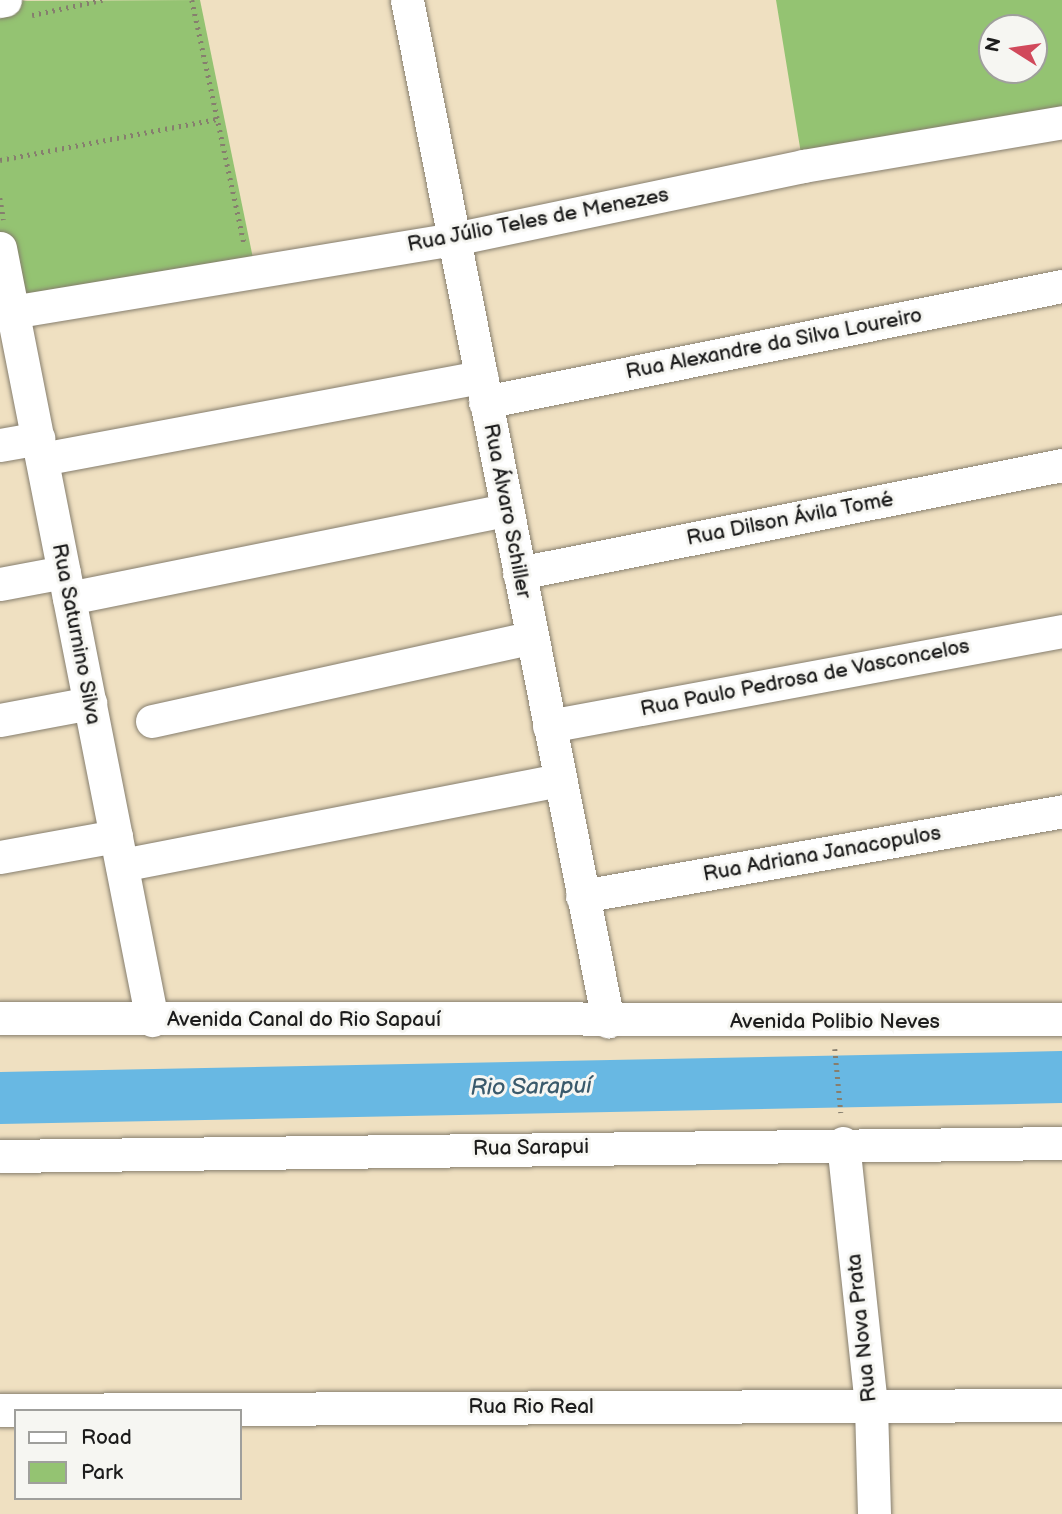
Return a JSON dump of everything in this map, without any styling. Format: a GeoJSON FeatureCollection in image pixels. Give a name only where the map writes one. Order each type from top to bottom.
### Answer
{"type":"FeatureCollection","features":[{"type":"Feature","properties":{"kind":"street","name":"Rua Álvaro Schiller"},"geometry":{"type":"LineString","coordinates":[[407,0],[608,1021]]}},
{"type":"Feature","properties":{"kind":"street","name":"Rua Júlio Teles de Menezes"},"geometry":{"type":"LineString","coordinates":[[6,313],[453,239],[803,166],[1062,122]]}},
{"type":"Feature","properties":{"kind":"street","name":"Rua Saturnino Silva"},"geometry":{"type":"LineString","coordinates":[[0,248],[6,313],[40,448],[152,1020]]}},
{"type":"Feature","properties":{"kind":"street","name":"Rua Alexandre da Silva Loureiro"},"geometry":{"type":"LineString","coordinates":[[0,445],[40,448],[483,390],[1062,286]]}},
{"type":"Feature","properties":{"kind":"street","name":"Rua Dilson Ávila Tomé"},"geometry":{"type":"LineString","coordinates":[[519,573],[1062,465]]}},
{"type":"Feature","properties":{"kind":"street"},"geometry":{"type":"LineString","coordinates":[[0,584],[66,585],[507,510]]}},
{"type":"Feature","properties":{"kind":"street","name":"Rua Paulo Pedrosa de Vasconcelos"},"geometry":{"type":"LineString","coordinates":[[549,726],[1062,631]]}},
{"type":"Feature","properties":{"kind":"street"},"geometry":{"type":"LineString","coordinates":[[152,721],[531,638]]}},
{"type":"Feature","properties":{"kind":"street"},"geometry":{"type":"LineString","coordinates":[[0,720],[90,703]]}},
{"type":"Feature","properties":{"kind":"street"},"geometry":{"type":"LineString","coordinates":[[0,857],[119,851],[560,780]]}},
{"type":"Feature","properties":{"kind":"street","name":"Rua Adriana Janacopulos"},"geometry":{"type":"LineString","coordinates":[[582,896],[1062,811]]}},
{"type":"Feature","properties":{"kind":"street","name":"Avenida Canal do Rio Sapauí"},"geometry":{"type":"LineString","coordinates":[[0,1018],[608,1021]]}},
{"type":"Feature","properties":{"kind":"street","name":"Avenida Polibio Neves"},"geometry":{"type":"LineString","coordinates":[[608,1021],[833,1024],[1062,1019]]}},
{"type":"Feature","properties":{"kind":"street","name":"Rua Sarapui"},"geometry":{"type":"LineString","coordinates":[[0,1156],[843,1143],[1062,1143]]}},
{"type":"Feature","properties":{"kind":"street","name":"Rua Nova Prata"},"geometry":{"type":"LineString","coordinates":[[843,1143],[871,1406],[874,1514]]}},
{"type":"Feature","properties":{"kind":"street","name":"Rua Rio Real"},"geometry":{"type":"LineString","coordinates":[[218,1409],[1062,1405]]}},
{"type":"Feature","properties":{"kind":"path"},"geometry":{"type":"LineString","coordinates":[[10,6],[102,0]]}},
{"type":"Feature","properties":{"kind":"path"},"geometry":{"type":"LineString","coordinates":[[192,0],[250,272]]}},
{"type":"Feature","properties":{"kind":"path"},"geometry":{"type":"LineString","coordinates":[[0,160],[217,119]]}},
{"type":"Feature","properties":{"kind":"path"},"geometry":{"type":"LineString","coordinates":[[833,1024],[843,1143]]}},
{"type":"Feature","properties":{"kind":"green space"},"geometry":{"type":"Polygon","coordinates":[[[200,0],[255,268],[10,311],[0,264],[0,1],[200,0]]]}},
{"type":"Feature","properties":{"kind":"green space"},"geometry":{"type":"Polygon","coordinates":[[[776,0],[1062,0],[1062,118],[803,166],[776,0]]]}},
{"type":"Feature","properties":{"kind":"waterway","name":"Rio Sarapuí"},"geometry":{"type":"LineString","coordinates":[[0,1098],[1062,1077]]}}]}
